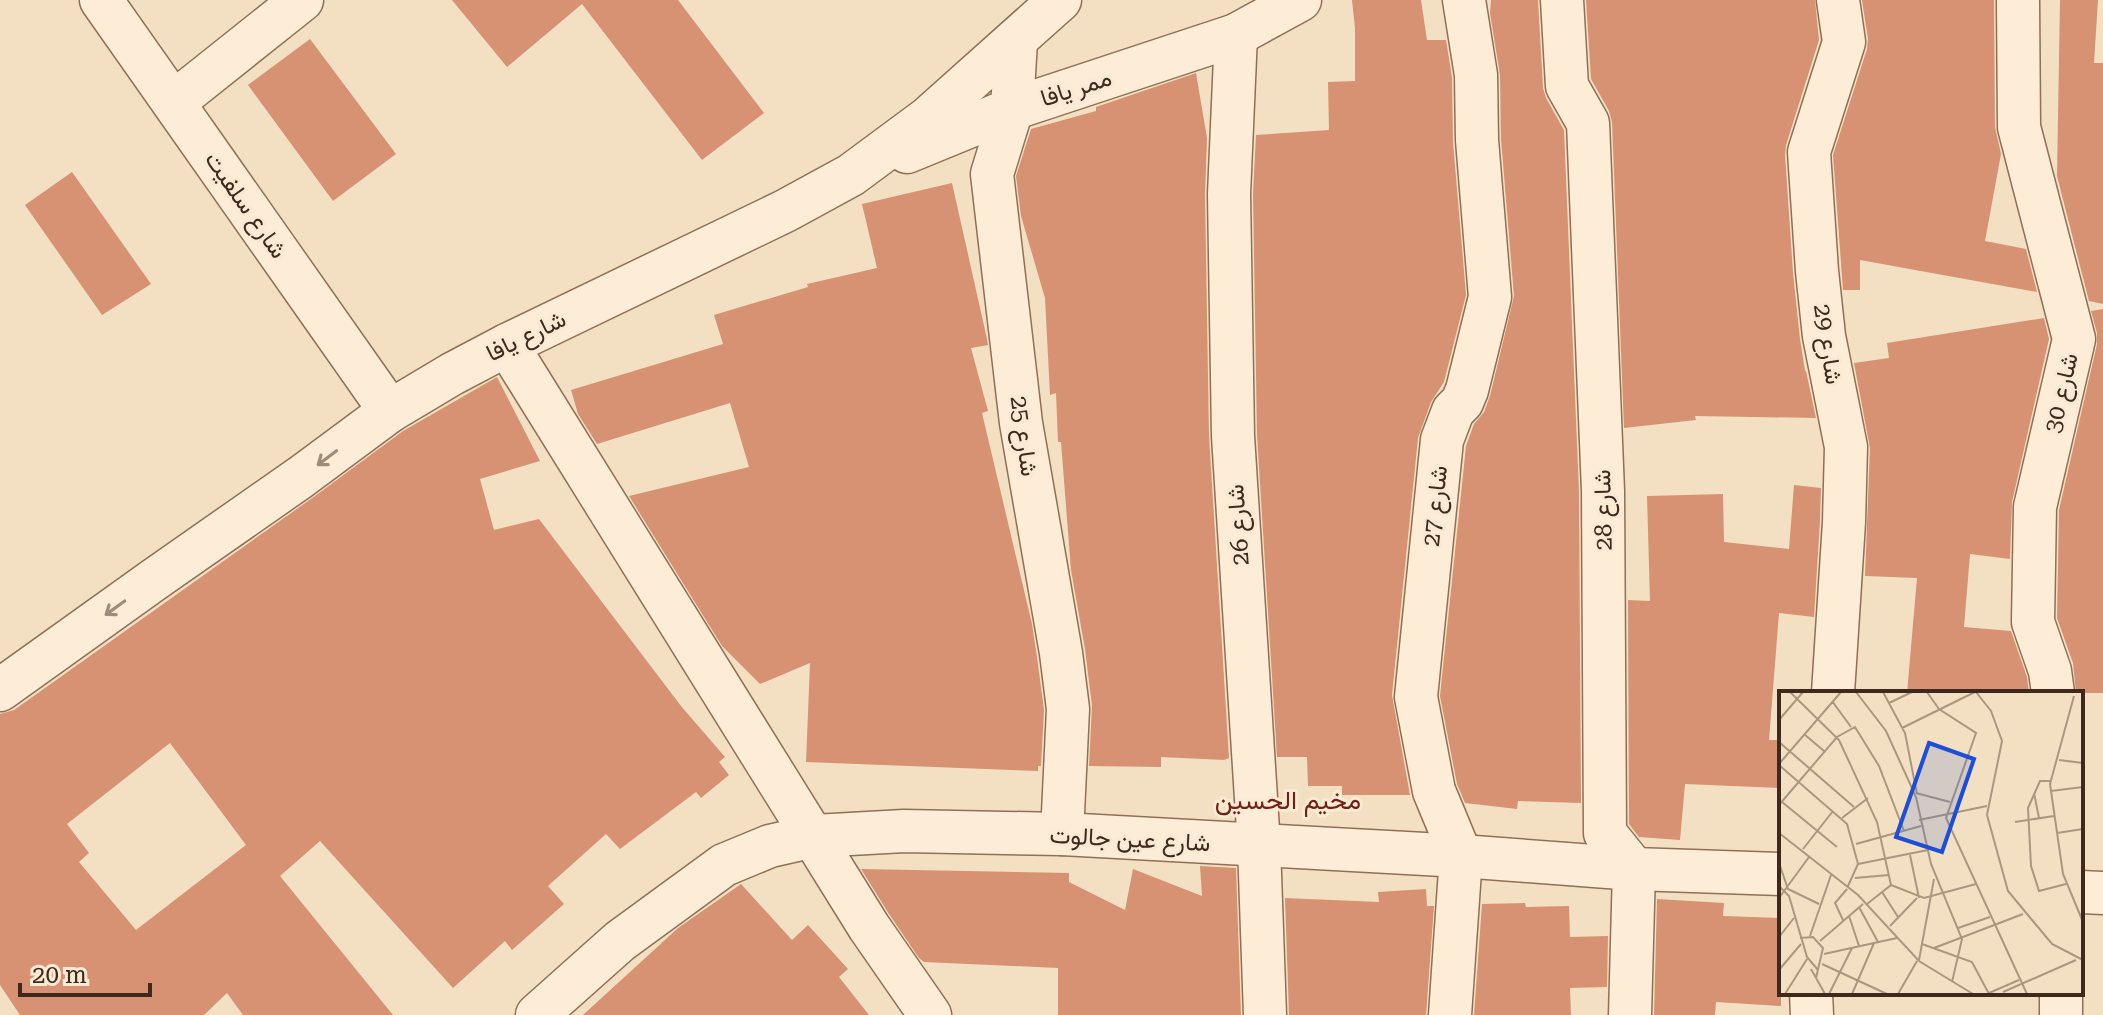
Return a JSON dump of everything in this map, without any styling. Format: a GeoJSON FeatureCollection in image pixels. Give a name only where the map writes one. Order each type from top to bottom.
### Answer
{"type":"FeatureCollection","features":[{"type":"Feature","properties":{"kind":"street","name":"شارع سلفيت"},"geometry":{"type":"LineString","coordinates":[[101,0],[390,411]]}},
{"type":"Feature","properties":{"kind":"street"},"geometry":{"type":"LineString","coordinates":[[174,102],[302,0]]}},
{"type":"Feature","properties":{"kind":"street","name":"شارع يافا"},"geometry":{"type":"LineString","coordinates":[[0,690],[390,411],[507,345],[785,211],[851,175],[928,118],[1060,0]]}},
{"type":"Feature","properties":{"kind":"street","name":"ممر يافا"},"geometry":{"type":"LineString","coordinates":[[851,175],[1012,109],[1236,35],[1300,0]]}},
{"type":"Feature","properties":{"kind":"street","name":"شارع 27"},"geometry":{"type":"LineString","coordinates":[[1450,1015],[1461,856],[1434,791],[1416,697],[1442,440],[1453,411],[1462,402],[1467,390],[1490,297],[1477,140],[1476,75],[1464,0]]}},
{"type":"Feature","properties":{"kind":"street","name":"شارع 28"},"geometry":{"type":"LineString","coordinates":[[1562,0],[1567,86],[1588,123],[1603,491],[1605,833],[1634,869]]}},
{"type":"Feature","properties":{"kind":"street","name":"شارع 29"},"geometry":{"type":"LineString","coordinates":[[1833,691],[1846,447],[1824,336],[1809,152],[1844,42],[1838,0]]}},
{"type":"Feature","properties":{"kind":"street","name":"شارع 30"},"geometry":{"type":"LineString","coordinates":[[2018,0],[2019,127],[2074,339],[2035,507],[2033,622],[2050,671],[2053,691]]}},
{"type":"Feature","properties":{"kind":"street","name":"شارع 26"},"geometry":{"type":"LineString","coordinates":[[1236,35],[1229,194],[1233,436],[1259,846],[1265,1015]]}},
{"type":"Feature","properties":{"kind":"street","name":"شارع 25"},"geometry":{"type":"LineString","coordinates":[[1016,40],[1012,109],[992,174],[1021,423],[1068,709],[1062,834]]}},
{"type":"Feature","properties":{"kind":"street"},"geometry":{"type":"LineString","coordinates":[[507,345],[869,927],[930,1015]]}},
{"type":"Feature","properties":{"kind":"street","name":"شارع عين جالوت"},"geometry":{"type":"LineString","coordinates":[[537,1015],[620,941],[724,865],[770,846],[814,836],[904,831],[1062,834],[1461,856],[1634,869],[1779,874]]}},
{"type":"Feature","properties":{"kind":"street"},"geometry":{"type":"LineString","coordinates":[[1630,1015],[1634,869]]}},
{"type":"Feature","properties":{"kind":"street"},"geometry":{"type":"LineString","coordinates":[[2083,892],[2103,893]]}},
{"type":"Feature","properties":{"kind":"street"},"geometry":{"type":"LineString","coordinates":[[1811,995],[1812,1015]]}},
{"type":"Feature","properties":{"kind":"building"},"geometry":{"type":"Polygon","coordinates":[[[452,0],[678,0],[764,113],[702,160],[582,4],[507,67],[452,0]]]}},
{"type":"Feature","properties":{"kind":"building"},"geometry":{"type":"Polygon","coordinates":[[[1352,0],[1421,0],[1427,40],[1446,40],[1452,77],[1453,142],[1466,295],[1444,382],[1431,402],[1418,438],[1392,695],[1410,795],[1342,795],[1342,786],[1308,786],[1307,757],[1277,757],[1257,435],[1253,194],[1256,135],[1329,130],[1328,82],[1355,81],[1352,0]]]}},
{"type":"Feature","properties":{"kind":"building"},"geometry":{"type":"Polygon","coordinates":[[[1491,0],[1538,0],[1543,88],[1564,130],[1579,492],[1581,803],[1518,801],[1517,809],[1465,803],[1457,784],[1440,696],[1466,446],[1490,396],[1514,296],[1501,139],[1500,75],[1490,13],[1491,0]]]}},
{"type":"Feature","properties":{"kind":"building"},"geometry":{"type":"Polygon","coordinates":[[[1586,0],[1815,0],[1819,40],[1785,154],[1800,339],[1816,418],[1695,416],[1696,420],[1624,428],[1612,122],[1591,79],[1586,0]]]}},
{"type":"Feature","properties":{"kind":"building"},"geometry":{"type":"Polygon","coordinates":[[[1862,0],[1994,0],[1995,127],[2001,154],[1985,241],[2026,249],[2037,292],[1860,260],[1860,290],[1843,290],[1833,155],[1867,49],[1862,0]]]}},
{"type":"Feature","properties":{"kind":"building"},"geometry":{"type":"Polygon","coordinates":[[[2060,0],[2098,0],[2094,63],[2103,63],[2103,304],[2089,301],[2057,176],[2060,0]]]}},
{"type":"Feature","properties":{"kind":"building"},"geometry":{"type":"Polygon","coordinates":[[[310,39],[396,154],[333,201],[248,85],[310,39]]]}},
{"type":"Feature","properties":{"kind":"building"},"geometry":{"type":"Polygon","coordinates":[[[1196,73],[1207,138],[1209,436],[1229,758],[1161,757],[1161,767],[1089,766],[1092,706],[1071,570],[1056,393],[1050,395],[1045,298],[1021,216],[1016,176],[1031,129],[1096,111],[1096,107],[1196,73]]]}},
{"type":"Feature","properties":{"kind":"building"},"geometry":{"type":"Polygon","coordinates":[[[72,172],[151,284],[102,315],[25,205],[72,172]]]}},
{"type":"Feature","properties":{"kind":"building"},"geometry":{"type":"Polygon","coordinates":[[[952,183],[988,345],[971,348],[988,411],[982,413],[1032,624],[1044,710],[1041,766],[1038,766],[1038,771],[806,762],[810,663],[760,684],[722,646],[629,496],[749,467],[730,403],[597,444],[578,414],[571,390],[723,344],[714,315],[808,287],[807,284],[877,268],[862,204],[952,183]]]}},
{"type":"Feature","properties":{"kind":"building"},"geometry":{"type":"Polygon","coordinates":[[[2103,309],[2103,693],[2076,691],[2073,663],[2057,618],[2059,510],[2097,344],[2091,311],[2103,309]]]}},
{"type":"Feature","properties":{"kind":"building"},"geometry":{"type":"Polygon","coordinates":[[[2044,318],[2049,339],[2012,502],[2010,559],[1970,554],[1964,627],[2011,631],[2029,691],[1907,691],[1917,578],[1865,576],[1870,448],[1854,363],[1889,358],[1887,343],[2044,318]]]}},
{"type":"Feature","properties":{"kind":"building"},"geometry":{"type":"Polygon","coordinates":[[[497,377],[540,461],[480,479],[494,530],[539,519],[681,706],[725,757],[719,762],[729,775],[701,798],[696,792],[620,849],[606,834],[548,886],[564,904],[512,950],[505,941],[453,988],[320,841],[280,876],[393,1015],[243,1015],[227,993],[204,1015],[20,1015],[0,985],[0,714],[14,710],[403,431],[497,377]],[[170,743],[67,824],[89,853],[79,862],[136,930],[246,845],[170,743]]]}},
{"type":"Feature","properties":{"kind":"building"},"geometry":{"type":"Polygon","coordinates":[[[1794,485],[1821,488],[1814,617],[1779,613],[1769,740],[1779,740],[1779,788],[1685,784],[1680,840],[1639,837],[1629,824],[1628,600],[1650,601],[1647,496],[1723,494],[1724,542],[1789,549],[1794,485]]]}},
{"type":"Feature","properties":{"kind":"building"},"geometry":{"type":"Polygon","coordinates":[[[1200,866],[1236,868],[1241,1015],[1058,1015],[1058,968],[924,962],[861,869],[1069,873],[1069,882],[1125,910],[1133,869],[1202,896],[1200,866]]]}},
{"type":"Feature","properties":{"kind":"building"},"geometry":{"type":"Polygon","coordinates":[[[741,884],[792,940],[808,925],[848,969],[839,977],[869,1015],[583,1015],[678,928],[741,884]]]}},
{"type":"Feature","properties":{"kind":"building"},"geometry":{"type":"Polygon","coordinates":[[[1426,889],[1427,906],[1434,906],[1426,1015],[1289,1015],[1285,898],[1379,902],[1378,892],[1426,889]]]}},
{"type":"Feature","properties":{"kind":"building"},"geometry":{"type":"Polygon","coordinates":[[[1657,899],[1724,903],[1723,916],[1779,918],[1781,1006],[1716,1002],[1715,1015],[1654,1015],[1657,899]]]}},
{"type":"Feature","properties":{"kind":"building"},"geometry":{"type":"Polygon","coordinates":[[[1525,903],[1526,907],[1569,906],[1570,937],[1608,936],[1607,987],[1570,988],[1571,1015],[1474,1015],[1482,904],[1525,903]]]}},
{"type":"Feature","properties":{"kind":"district","name":"مخيم الحسين"},"geometry":{"type":"Point","coordinates":[1288,800]}}]}
